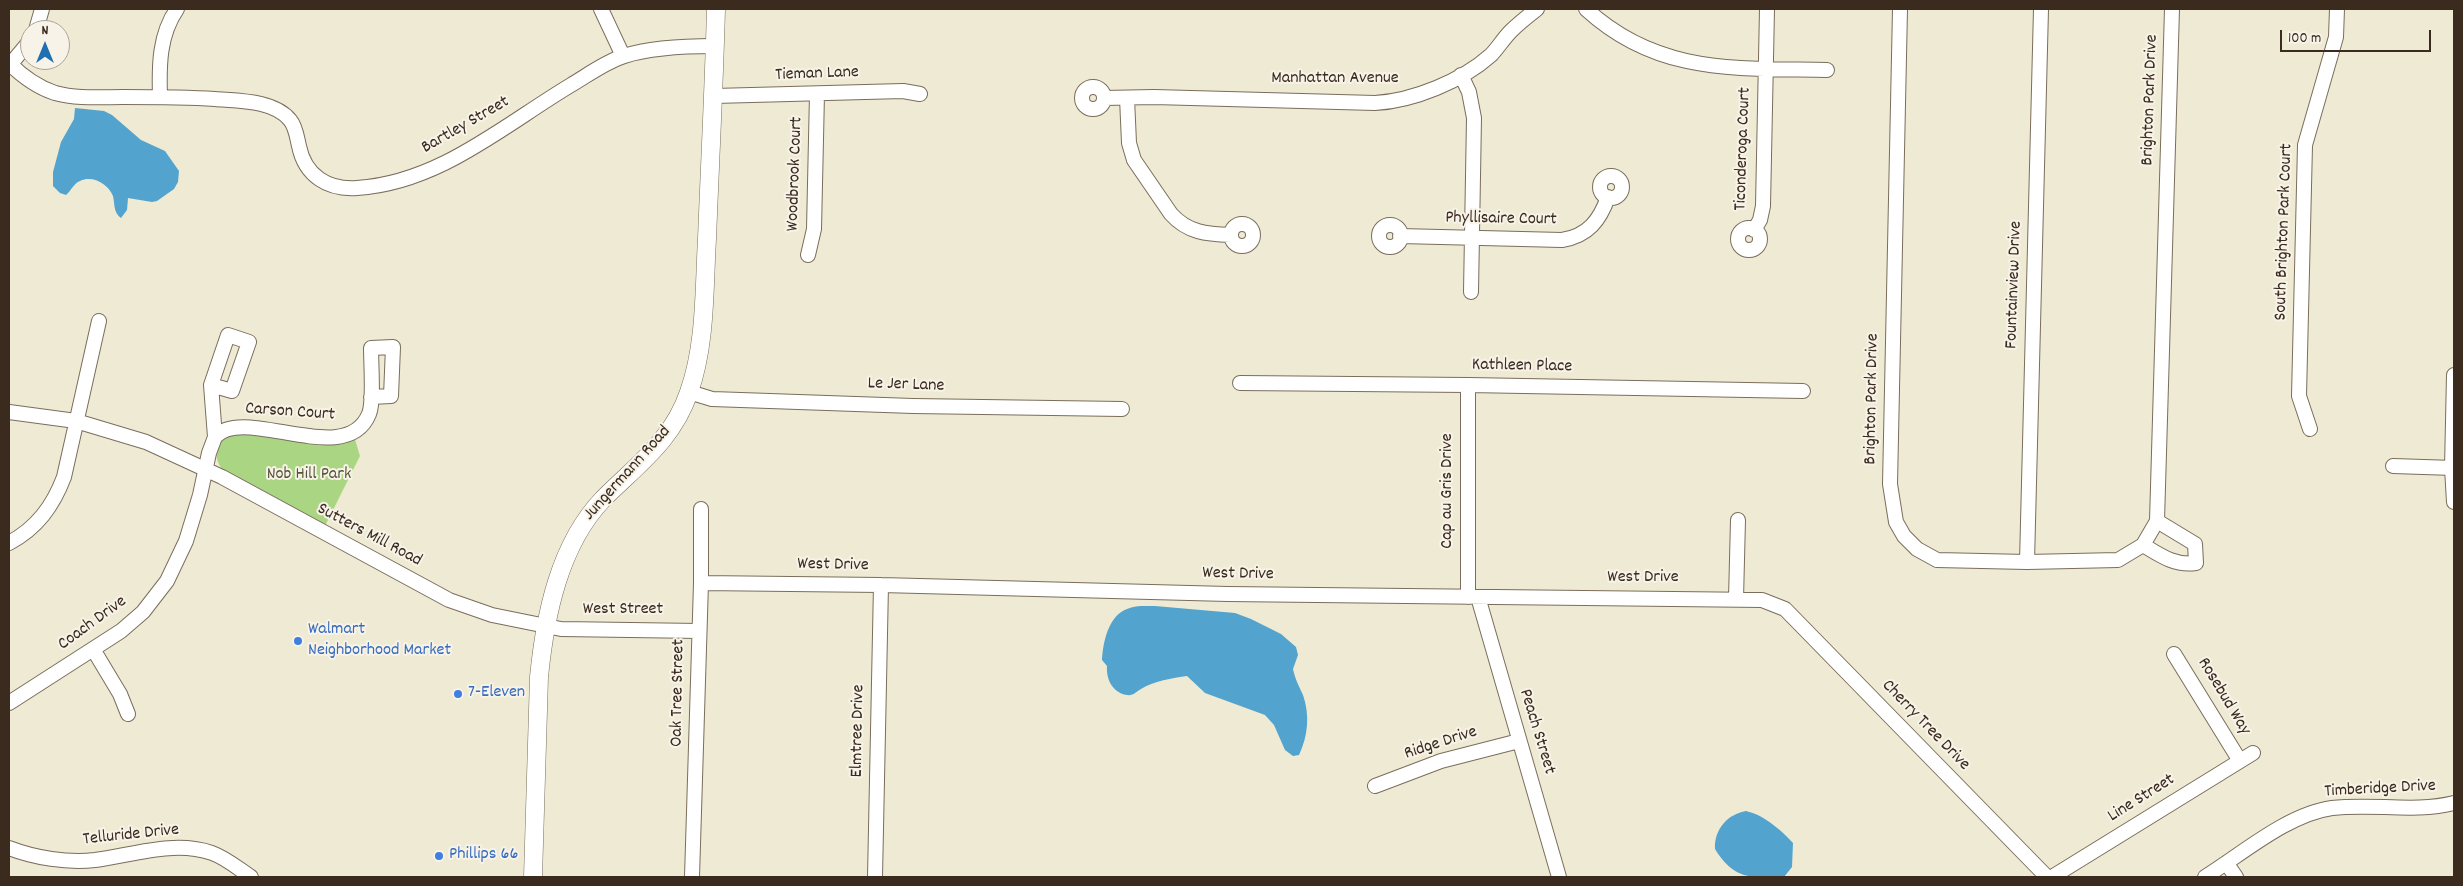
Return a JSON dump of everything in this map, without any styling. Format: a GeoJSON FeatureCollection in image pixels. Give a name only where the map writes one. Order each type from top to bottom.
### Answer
{"type":"FeatureCollection","features":[{"type":"Feature","properties":{"kind":"main road","name":"Jungermann Road"},"geometry":{"type":"LineString","coordinates":[[532,877],[539,677],[546,627],[567,553],[583,525],[602,500],[650,456],[670,430],[689,392],[701,333],[714,96],[716,9]]}},
{"type":"Feature","properties":{"kind":"street"},"geometry":{"type":"LineString","coordinates":[[160,97],[162,43],[167,27],[177,9]]}},
{"type":"Feature","properties":{"kind":"street"},"geometry":{"type":"LineString","coordinates":[[601,9],[623,56]]}},
{"type":"Feature","properties":{"kind":"street","name":"Manhattan Avenue"},"geometry":{"type":"LineString","coordinates":[[1104,98],[1154,96],[1392,102],[1416,96],[1461,75],[1491,55],[1509,33],[1537,9]]}},
{"type":"Feature","properties":{"kind":"street"},"geometry":{"type":"LineString","coordinates":[[1586,9],[1625,38],[1668,57],[1705,65],[1827,70]]}},
{"type":"Feature","properties":{"kind":"street","name":"Ticonderoga Court"},"geometry":{"type":"LineString","coordinates":[[1754,230],[1760,220],[1763,206],[1767,9]]}},
{"type":"Feature","properties":{"kind":"street","name":"Brighton Park Drive"},"geometry":{"type":"LineString","coordinates":[[1900,9],[1890,484],[1896,522],[1904,536],[1917,549],[1937,560],[2027,562],[2118,560],[2143,545],[2157,521],[2172,9]]}},
{"type":"Feature","properties":{"kind":"street","name":"Fountainview Drive"},"geometry":{"type":"LineString","coordinates":[[2027,562],[2041,9]]}},
{"type":"Feature","properties":{"kind":"street","name":"South Brighton Park Court"},"geometry":{"type":"LineString","coordinates":[[2310,429],[2299,396],[2305,145],[2336,37],[2336,9]]}},
{"type":"Feature","properties":{"kind":"street","name":"Bartley Street"},"geometry":{"type":"LineString","coordinates":[[9,64],[28,80],[40,87],[72,96],[160,97],[234,101],[272,108],[291,120],[302,158],[315,177],[331,185],[356,189],[396,181],[422,173],[460,156],[563,90],[623,56],[648,51],[715,46]]}},
{"type":"Feature","properties":{"kind":"street"},"geometry":{"type":"LineString","coordinates":[[9,64],[20,52]]}},
{"type":"Feature","properties":{"kind":"street"},"geometry":{"type":"LineString","coordinates":[[1461,75],[1469,92],[1474,118],[1470,292]]}},
{"type":"Feature","properties":{"kind":"street","name":"Tieman Lane"},"geometry":{"type":"LineString","coordinates":[[714,96],[903,91],[920,94]]}},
{"type":"Feature","properties":{"kind":"street","name":"Woodbrook Court"},"geometry":{"type":"LineString","coordinates":[[808,255],[814,229],[817,94]]}},
{"type":"Feature","properties":{"kind":"street"},"geometry":{"type":"LineString","coordinates":[[1127,98],[1129,142],[1134,160],[1171,214],[1178,222],[1195,231],[1231,235]]}},
{"type":"Feature","properties":{"kind":"street","name":"Phyllisaire Court"},"geometry":{"type":"LineString","coordinates":[[1400,236],[1471,239],[1562,240],[1574,238],[1592,226],[1600,217],[1608,197]]}},
{"type":"Feature","properties":{"kind":"street"},"geometry":{"type":"LineString","coordinates":[[9,543],[23,535],[36,524],[57,495],[64,476],[99,321]]}},
{"type":"Feature","properties":{"kind":"street"},"geometry":{"type":"LineString","coordinates":[[2454,375],[2454,502]]}},
{"type":"Feature","properties":{"kind":"street","name":"Kathleen Place"},"geometry":{"type":"LineString","coordinates":[[1240,383],[1803,391]]}},
{"type":"Feature","properties":{"kind":"street","name":"Cap au Gris Drive"},"geometry":{"type":"LineString","coordinates":[[1468,385],[1473,597]]}},
{"type":"Feature","properties":{"kind":"street"},"geometry":{"type":"LineString","coordinates":[[211,386],[215,436]]}},
{"type":"Feature","properties":{"kind":"street","name":"Le Jer Lane"},"geometry":{"type":"LineString","coordinates":[[689,392],[712,399],[913,406],[1122,409]]}},
{"type":"Feature","properties":{"kind":"street","name":"Carson Court"},"geometry":{"type":"LineString","coordinates":[[215,436],[218,432],[228,430],[261,428],[315,437],[330,438],[344,436],[359,426],[369,414],[370,397]]}},
{"type":"Feature","properties":{"kind":"street","name":"Sutters Mill Road"},"geometry":{"type":"LineString","coordinates":[[9,412],[76,421],[146,442],[206,469],[361,549],[449,600],[492,615],[546,627]]}},
{"type":"Feature","properties":{"kind":"street","name":"Coach Drive"},"geometry":{"type":"LineString","coordinates":[[9,703],[93,650],[133,622],[167,580],[186,541],[206,469],[208,453],[215,436]]}},
{"type":"Feature","properties":{"kind":"street"},"geometry":{"type":"LineString","coordinates":[[2393,466],[2453,468]]}},
{"type":"Feature","properties":{"kind":"street","name":"Oak Tree Street"},"geometry":{"type":"LineString","coordinates":[[692,877],[701,583],[701,509]]}},
{"type":"Feature","properties":{"kind":"street"},"geometry":{"type":"LineString","coordinates":[[1736,599],[1738,520]]}},
{"type":"Feature","properties":{"kind":"street"},"geometry":{"type":"LineString","coordinates":[[2143,545],[2163,557],[2182,565],[2196,563],[2195,544],[2157,521]]}},
{"type":"Feature","properties":{"kind":"street","name":"West Drive"},"geometry":{"type":"LineString","coordinates":[[701,583],[881,585],[1208,594],[1736,599],[1774,603]]}},
{"type":"Feature","properties":{"kind":"street","name":"Elmtree Drive"},"geometry":{"type":"LineString","coordinates":[[875,877],[881,585]]}},
{"type":"Feature","properties":{"kind":"street","name":"Peach Street"},"geometry":{"type":"LineString","coordinates":[[1473,597],[1520,741],[1558,877]]}},
{"type":"Feature","properties":{"kind":"street","name":"Cherry Tree Drive"},"geometry":{"type":"LineString","coordinates":[[1774,603],[1785,609],[1796,620],[2047,877]]}},
{"type":"Feature","properties":{"kind":"street","name":"West Street"},"geometry":{"type":"LineString","coordinates":[[546,627],[584,630],[699,631]]}},
{"type":"Feature","properties":{"kind":"street"},"geometry":{"type":"LineString","coordinates":[[93,650],[120,694],[128,714]]}},
{"type":"Feature","properties":{"kind":"street","name":"Rosebud Way"},"geometry":{"type":"LineString","coordinates":[[2174,654],[2240,761]]}},
{"type":"Feature","properties":{"kind":"street","name":"Ridge Drive"},"geometry":{"type":"LineString","coordinates":[[1375,786],[1440,761],[1520,741]]}},
{"type":"Feature","properties":{"kind":"street","name":"Line Street"},"geometry":{"type":"LineString","coordinates":[[2052,877],[2253,753]]}},
{"type":"Feature","properties":{"kind":"street","name":"Timberidge Drive"},"geometry":{"type":"LineString","coordinates":[[2205,877],[2260,841],[2314,813],[2331,808],[2426,807],[2454,803]]}},
{"type":"Feature","properties":{"kind":"street","name":"Telluride Drive"},"geometry":{"type":"LineString","coordinates":[[9,848],[39,856],[84,860],[185,848],[213,854],[251,877]]}},
{"type":"Feature","properties":{"kind":"street"},"geometry":{"type":"LineString","coordinates":[[2227,864],[2236,877]]}},
{"type":"Feature","properties":{"kind":"green space","name":"Nob Hill Park"},"geometry":{"type":"Polygon","coordinates":[[[231,434],[354,436],[360,456],[325,526],[221,468],[218,463],[217,448],[231,434]]]}},
{"type":"Feature","properties":{"kind":"water"},"geometry":{"type":"Polygon","coordinates":[[[75,108],[104,111],[112,115],[141,140],[165,151],[179,171],[178,182],[174,189],[157,201],[152,202],[128,198],[127,210],[121,218],[115,211],[111,192],[100,182],[85,179],[76,183],[66,195],[60,193],[53,186],[53,172],[61,142],[74,119],[75,108]]]}},
{"type":"Feature","properties":{"kind":"water"},"geometry":{"type":"Polygon","coordinates":[[[1155,606],[1235,613],[1281,634],[1296,647],[1298,655],[1293,669],[1307,710],[1306,733],[1299,755],[1293,756],[1285,750],[1274,725],[1265,715],[1205,693],[1187,676],[1151,684],[1131,695],[1122,694],[1114,688],[1109,680],[1107,666],[1102,660],[1105,638],[1111,624],[1115,618],[1130,608],[1155,606]]]}},
{"type":"Feature","properties":{"kind":"water"},"geometry":{"type":"Polygon","coordinates":[[[1746,811],[1772,824],[1793,843],[1792,867],[1784,877],[1753,877],[1736,872],[1729,867],[1715,849],[1717,835],[1723,824],[1733,815],[1746,811]]]}},
{"type":"Feature","properties":{"kind":"place","name":"Walmart Neighborhood Market"},"geometry":{"type":"Point","coordinates":[298,641]}},
{"type":"Feature","properties":{"kind":"place","name":"7-Eleven"},"geometry":{"type":"Point","coordinates":[458,694]}},
{"type":"Feature","properties":{"kind":"place","name":"Phillips 66"},"geometry":{"type":"Point","coordinates":[439,856]}}]}
